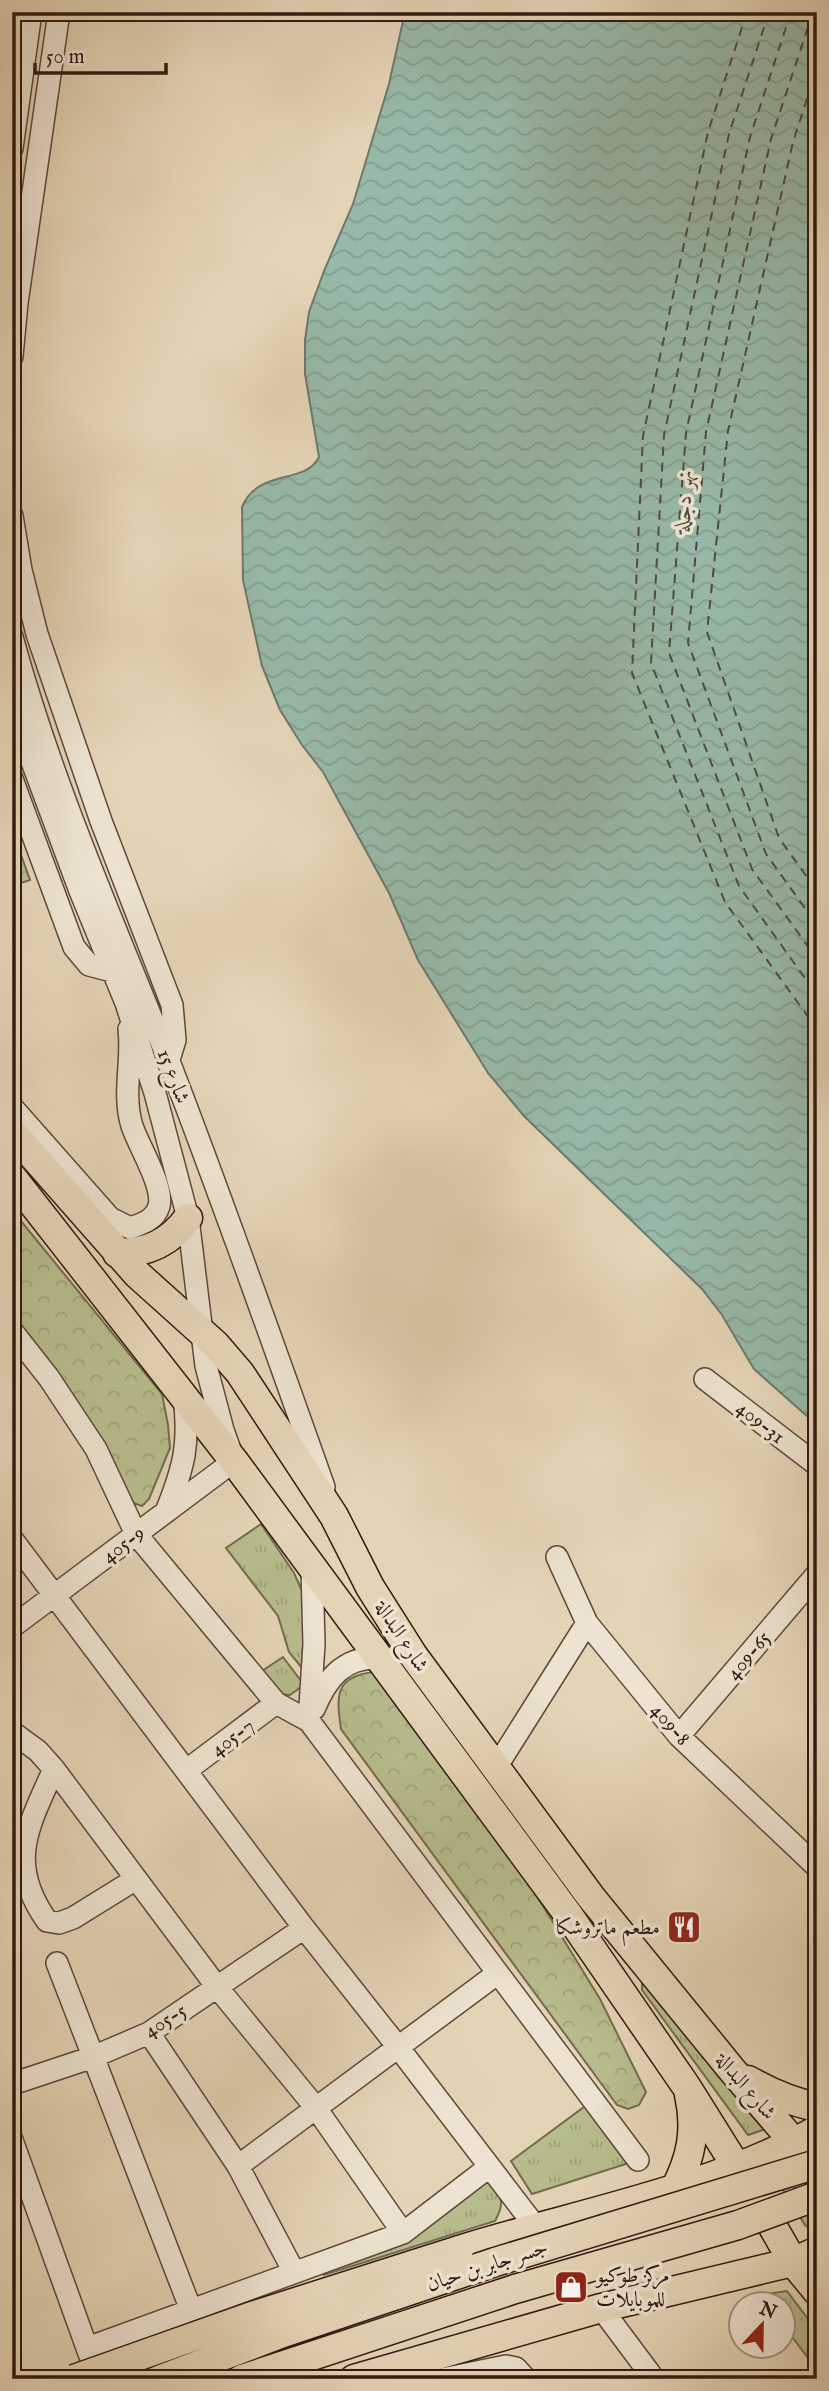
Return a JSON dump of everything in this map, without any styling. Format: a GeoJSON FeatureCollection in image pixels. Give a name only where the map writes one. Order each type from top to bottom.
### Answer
{"type":"FeatureCollection","features":[{"type":"Feature","properties":{"kind":"main road","name":"شارع البدالة"},"geometry":{"type":"LineString","coordinates":[[12,1132],[150,1288],[215,1345],[240,1373],[334,1516],[391,1622],[495,1769],[591,1897],[732,2070],[808,2147]]}},
{"type":"Feature","properties":{"kind":"main road","name":"شارع البدالة"},"geometry":{"type":"LineString","coordinates":[[12,1177],[234,1461],[567,1913],[687,2086],[740,2172]]}},
{"type":"Feature","properties":{"kind":"main road"},"geometry":{"type":"LineString","coordinates":[[117,1253],[145,1251],[158,1246],[180,1229],[188,1218]]}},
{"type":"Feature","properties":{"kind":"main road"},"geometry":{"type":"LineString","coordinates":[[732,2070],[775,2095],[797,2103],[817,2106]]}},
{"type":"Feature","properties":{"kind":"main road"},"geometry":{"type":"LineString","coordinates":[[675,2189],[685,2170],[691,2149],[693,2128],[687,2086]]}},
{"type":"Feature","properties":{"kind":"main road"},"geometry":{"type":"LineString","coordinates":[[74,2379],[255,2315],[534,2226],[740,2172],[808,2147]]}},
{"type":"Feature","properties":{"kind":"main road","name":"جسر جابر بن حيان"},"geometry":{"type":"LineString","coordinates":[[162,2379],[283,2333],[495,2262],[808,2147]]}},
{"type":"Feature","properties":{"kind":"main road","name":"جسر جابر بن حيان"},"geometry":{"type":"LineString","coordinates":[[242,2379],[514,2289],[738,2225],[817,2196]]}},
{"type":"Feature","properties":{"kind":"main road"},"geometry":{"type":"LineString","coordinates":[[773,2227],[805,2256],[817,2291]]}},
{"type":"Feature","properties":{"kind":"main road"},"geometry":{"type":"LineString","coordinates":[[354,2379],[494,2337],[805,2256]]}},
{"type":"Feature","properties":{"kind":"street"},"geometry":{"type":"LineString","coordinates":[[12,148],[31,12]]}},
{"type":"Feature","properties":{"kind":"street"},"geometry":{"type":"LineString","coordinates":[[12,356],[17,303],[59,12]]}},
{"type":"Feature","properties":{"kind":"street"},"geometry":{"type":"LineString","coordinates":[[12,516],[21,570],[37,634],[101,821],[175,1016],[175,1040],[169,1062],[148,1070]]}},
{"type":"Feature","properties":{"kind":"street","name":"شارع 15"},"geometry":{"type":"LineString","coordinates":[[12,637],[89,889]]}},
{"type":"Feature","properties":{"kind":"street","name":"شارع 15"},"geometry":{"type":"LineString","coordinates":[[12,708],[119,964],[169,1062],[228,1214],[334,1516]]}},
{"type":"Feature","properties":{"kind":"street"},"geometry":{"type":"LineString","coordinates":[[12,779],[77,954],[96,969],[119,964],[149,946]]}},
{"type":"Feature","properties":{"kind":"street","name":"شارع 15"},"geometry":{"type":"LineString","coordinates":[[119,964],[127,1003],[188,1218],[201,1333],[214,1398],[234,1461]]}},
{"type":"Feature","properties":{"kind":"street"},"geometry":{"type":"LineString","coordinates":[[12,1107],[110,1218],[130,1228],[150,1220],[157,1213],[160,1198],[131,1124],[127,1003]]}},
{"type":"Feature","properties":{"kind":"street"},"geometry":{"type":"LineString","coordinates":[[12,1331],[49,1378],[96,1449],[136,1534],[276,1703],[309,1721],[638,2160]]}},
{"type":"Feature","properties":{"kind":"street","name":"409-31"},"geometry":{"type":"LineString","coordinates":[[705,1379],[817,1465]]}},
{"type":"Feature","properties":{"kind":"street"},"geometry":{"type":"LineString","coordinates":[[166,1511],[175,1490],[186,1448],[188,1428],[184,1396]]}},
{"type":"Feature","properties":{"kind":"street","name":"405-9"},"geometry":{"type":"LineString","coordinates":[[12,1627],[234,1461]]}},
{"type":"Feature","properties":{"kind":"street"},"geometry":{"type":"LineString","coordinates":[[12,1539],[304,1928],[534,2226]]}},
{"type":"Feature","properties":{"kind":"street","name":"409-8"},"geometry":{"type":"LineString","coordinates":[[557,1557],[587,1623],[679,1736],[817,1867]]}},
{"type":"Feature","properties":{"kind":"street"},"geometry":{"type":"LineString","coordinates":[[309,1721],[314,1644],[312,1569]]}},
{"type":"Feature","properties":{"kind":"street","name":"409-65"},"geometry":{"type":"LineString","coordinates":[[679,1736],[817,1574]]}},
{"type":"Feature","properties":{"kind":"street"},"geometry":{"type":"LineString","coordinates":[[495,1769],[587,1623]]}},
{"type":"Feature","properties":{"kind":"street"},"geometry":{"type":"LineString","coordinates":[[309,1721],[320,1694],[337,1672],[350,1662],[364,1657],[380,1658]]}},
{"type":"Feature","properties":{"kind":"street","name":"405-7"},"geometry":{"type":"LineString","coordinates":[[187,1770],[276,1703]]}},
{"type":"Feature","properties":{"kind":"street"},"geometry":{"type":"LineString","coordinates":[[12,1732],[38,1751],[54,1769],[217,1987],[316,2108],[403,2233]]}},
{"type":"Feature","properties":{"kind":"street"},"geometry":{"type":"LineString","coordinates":[[54,1769],[24,1845],[24,1874],[35,1905],[47,1921],[59,1923],[73,1918],[136,1879]]}},
{"type":"Feature","properties":{"kind":"street","name":"405-5"},"geometry":{"type":"LineString","coordinates":[[12,2084],[93,2057],[149,2032],[304,1928]]}},
{"type":"Feature","properties":{"kind":"street"},"geometry":{"type":"LineString","coordinates":[[57,1963],[191,2310]]}},
{"type":"Feature","properties":{"kind":"street"},"geometry":{"type":"LineString","coordinates":[[238,2166],[498,1973]]}},
{"type":"Feature","properties":{"kind":"street"},"geometry":{"type":"LineString","coordinates":[[149,2032],[238,2166],[294,2272]]}},
{"type":"Feature","properties":{"kind":"street"},"geometry":{"type":"LineString","coordinates":[[12,2140],[99,2379]]}},
{"type":"Feature","properties":{"kind":"street"},"geometry":{"type":"LineString","coordinates":[[87,2348],[403,2233],[489,2168]]}},
{"type":"Feature","properties":{"kind":"street"},"geometry":{"type":"LineString","coordinates":[[601,2308],[654,2379]]}},
{"type":"Feature","properties":{"kind":"street"},"geometry":{"type":"LineString","coordinates":[[443,2379],[506,2366],[516,2368],[526,2379]]}},
{"type":"Feature","properties":{"kind":"green space"},"geometry":{"type":"Polygon","coordinates":[[[12,830],[30,880],[12,886],[12,830]]]}},
{"type":"Feature","properties":{"kind":"green space"},"geometry":{"type":"Polygon","coordinates":[[[12,1210],[162,1394],[170,1448],[149,1499],[142,1506],[133,1503],[41,1357],[12,1319],[12,1210]]]}},
{"type":"Feature","properties":{"kind":"green space"},"geometry":{"type":"Polygon","coordinates":[[[261,1524],[294,1573],[305,1597],[302,1668],[289,1652],[278,1616],[226,1548],[261,1524]]]}},
{"type":"Feature","properties":{"kind":"green space"},"geometry":{"type":"Polygon","coordinates":[[[283,1657],[304,1685],[290,1695],[277,1694],[259,1673],[283,1657]]]}},
{"type":"Feature","properties":{"kind":"green space"},"geometry":{"type":"Polygon","coordinates":[[[374,1672],[524,1875],[600,1999],[646,2092],[639,2105],[628,2109],[617,2105],[341,1729],[339,1698],[345,1683],[361,1674],[374,1672]]]}},
{"type":"Feature","properties":{"kind":"green space"},"geometry":{"type":"Polygon","coordinates":[[[642,1982],[645,1982],[766,2129],[748,2135],[642,1990],[642,1982]]]}},
{"type":"Feature","properties":{"kind":"green space"},"geometry":{"type":"Polygon","coordinates":[[[588,2104],[629,2163],[532,2194],[511,2161],[588,2104]]]}},
{"type":"Feature","properties":{"kind":"green space"},"geometry":{"type":"Polygon","coordinates":[[[783,2173],[817,2214],[815,2227],[809,2228],[805,2225],[775,2177],[783,2173]]]}},
{"type":"Feature","properties":{"kind":"green space"},"geometry":{"type":"Polygon","coordinates":[[[486,2179],[500,2198],[501,2208],[495,2221],[324,2275],[323,2267],[486,2179]]]}},
{"type":"Feature","properties":{"kind":"green space"},"geometry":{"type":"Polygon","coordinates":[[[798,2306],[817,2331],[817,2370],[798,2345],[798,2306]]]}},
{"type":"Feature","properties":{"kind":"water","name":"نهر دجلة"},"geometry":{"type":"Polygon","coordinates":[[[405,12],[817,12],[817,1425],[754,1369],[722,1315],[702,1289],[524,1116],[488,1073],[418,960],[389,893],[323,772],[280,710],[262,666],[243,580],[242,507],[249,495],[259,487],[304,471],[313,466],[319,457],[305,374],[305,340],[309,312],[353,204],[389,84],[405,12]]]}},
{"type":"Feature","properties":{"kind":"ferry route"},"geometry":{"type":"LineString","coordinates":[[747,12],[708,132],[643,436],[632,673],[725,902],[817,1029]]}},
{"type":"Feature","properties":{"kind":"ferry route"},"geometry":{"type":"LineString","coordinates":[[769,12],[729,134],[664,435],[651,663],[739,886],[817,995]]}},
{"type":"Feature","properties":{"kind":"ferry route"},"geometry":{"type":"LineString","coordinates":[[791,12],[750,137],[686,433],[669,653],[752,869],[817,959]]}},
{"type":"Feature","properties":{"kind":"ferry route"},"geometry":{"type":"LineString","coordinates":[[813,12],[771,139],[706,432],[688,643],[766,854],[817,925]]}},
{"type":"Feature","properties":{"kind":"ferry route"},"geometry":{"type":"LineString","coordinates":[[817,68],[793,142],[728,431],[707,632],[779,838],[817,891]]}},
{"type":"Feature","properties":{"kind":"place","name":"مطعم ماتروشكا"},"geometry":{"type":"Point","coordinates":[684,1927]}},
{"type":"Feature","properties":{"kind":"place","name":"مركز طوكيو للموبايلات"},"geometry":{"type":"Point","coordinates":[571,2287]}}]}
